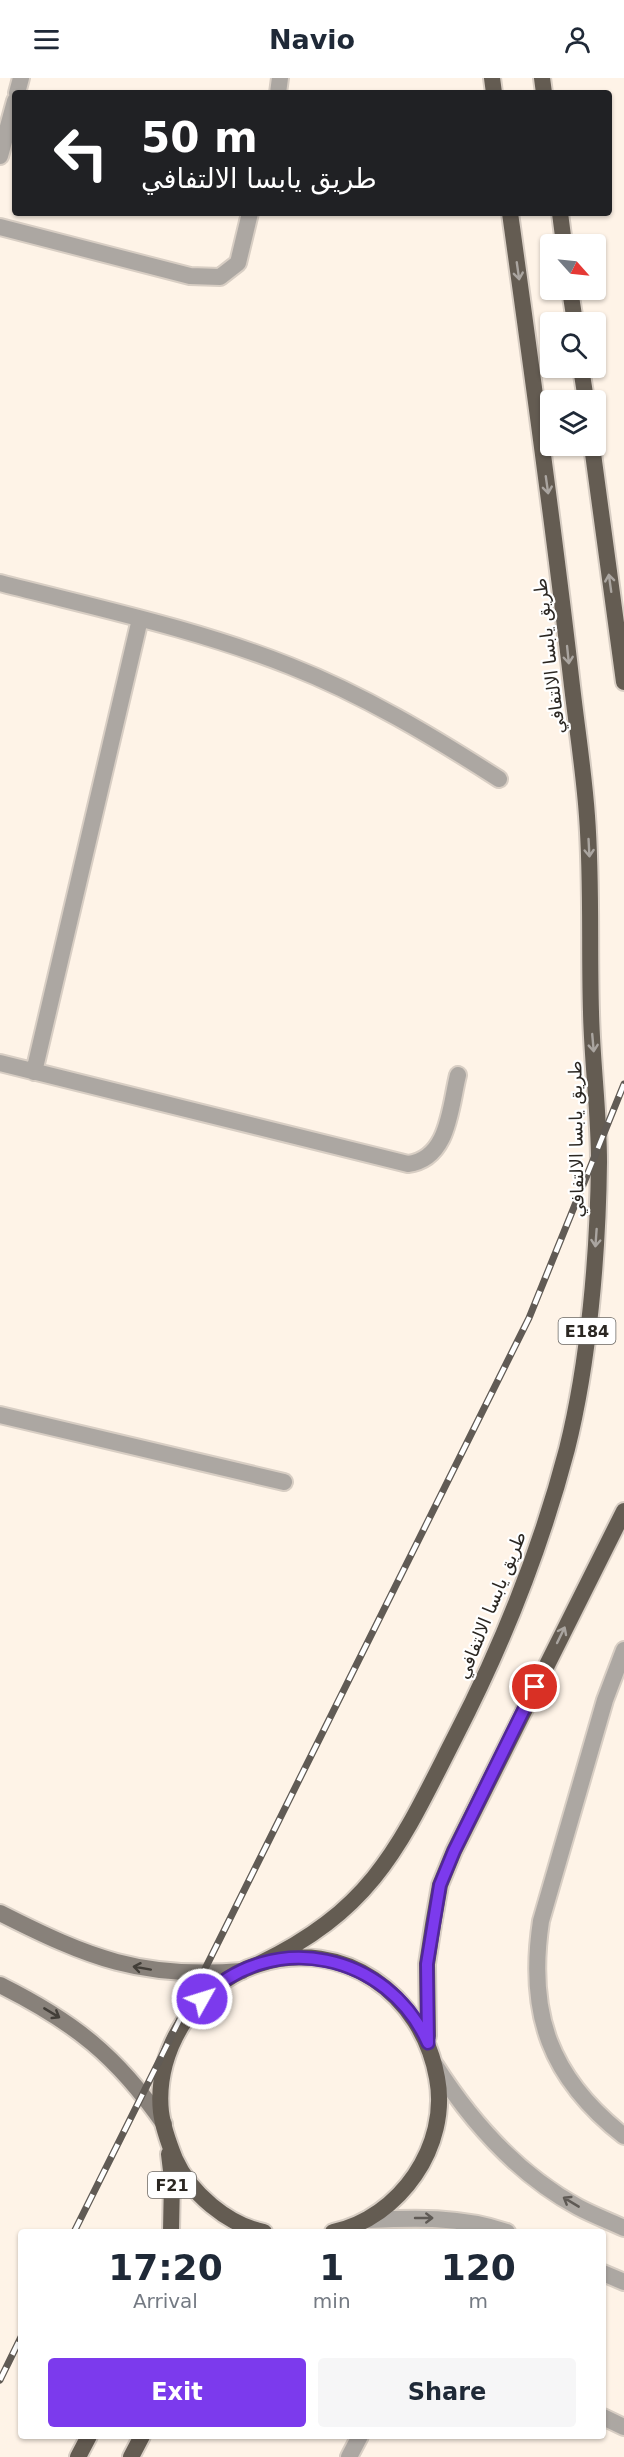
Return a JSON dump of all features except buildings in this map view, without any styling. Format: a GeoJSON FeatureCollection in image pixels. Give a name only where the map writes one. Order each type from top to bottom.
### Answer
{"type":"FeatureCollection","features":[{"type":"Feature","properties":{"kind":"highway","name":"طريق يابسا الالتفافي"},"geometry":{"type":"LineString","coordinates":[[259,1964],[322,1929],[372,1882],[408,1829],[462,1724],[508,1619],[551,1506],[568,1444],[590,1307],[597,1233],[599,1160],[597,1087],[591,1014],[592,907],[587,814],[562,596],[510,216]]}},
{"type":"Feature","properties":{"kind":"highway"},"geometry":{"type":"LineString","coordinates":[[560,216],[563,234]]}},
{"type":"Feature","properties":{"kind":"highway"},"geometry":{"type":"LineString","coordinates":[[593,456],[624,682]]}},
{"type":"Feature","properties":{"kind":"highway"},"geometry":{"type":"LineString","coordinates":[[428,2043],[427,1964],[440,1885],[454,1851],[624,1511]]}},
{"type":"Feature","properties":{"kind":"highway"},"geometry":{"type":"LineString","coordinates":[[256,2229],[234,2221],[212,2206],[192,2187],[177,2164],[165,2131],[161,2112],[161,2084],[167,2057],[177,2032],[192,2009],[211,1990],[242,1971],[259,1964],[286,1958],[313,1958],[340,1963],[365,1973],[388,1988],[408,2008],[428,2043],[435,2066],[438,2083],[438,2110],[433,2137],[423,2162],[408,2185],[388,2205],[366,2220],[341,2229]]}},
{"type":"Feature","properties":{"kind":"highway","name":"F21"},"geometry":{"type":"LineString","coordinates":[[165,2131],[172,2179],[171,2229]]}},
{"type":"Feature","properties":{"kind":"highway"},"geometry":{"type":"LineString","coordinates":[[78,2457],[87,2439]]}},
{"type":"Feature","properties":{"kind":"highway"},"geometry":{"type":"LineString","coordinates":[[131,2457],[140,2439]]}},
{"type":"Feature","properties":{"kind":"main road"},"geometry":{"type":"LineString","coordinates":[[0,1913],[78,1951],[119,1964],[175,1973],[242,1971]]}},
{"type":"Feature","properties":{"kind":"main road"},"geometry":{"type":"LineString","coordinates":[[0,1985],[48,2010],[96,2044],[129,2078],[165,2131]]}},
{"type":"Feature","properties":{"kind":"street"},"geometry":{"type":"LineString","coordinates":[[0,156],[12,112]]}},
{"type":"Feature","properties":{"kind":"street"},"geometry":{"type":"LineString","coordinates":[[0,227],[190,276],[220,277],[238,263],[249,216]]}},
{"type":"Feature","properties":{"kind":"street"},"geometry":{"type":"LineString","coordinates":[[0,583],[216,639],[291,666],[363,698],[412,725],[499,779]]}},
{"type":"Feature","properties":{"kind":"street"},"geometry":{"type":"LineString","coordinates":[[34,1072],[140,618]]}},
{"type":"Feature","properties":{"kind":"street"},"geometry":{"type":"LineString","coordinates":[[0,1063],[408,1164],[425,1160],[438,1147],[458,1075]]}},
{"type":"Feature","properties":{"kind":"street"},"geometry":{"type":"LineString","coordinates":[[0,1415],[284,1482]]}},
{"type":"Feature","properties":{"kind":"street"},"geometry":{"type":"LineString","coordinates":[[624,1650],[604,1700],[541,1921],[536,1951],[536,1982],[540,2012],[549,2042],[562,2070],[600,2118],[624,2136]]}},
{"type":"Feature","properties":{"kind":"street"},"geometry":{"type":"LineString","coordinates":[[435,2066],[460,2104],[520,2167],[578,2207],[624,2228]]}},
{"type":"Feature","properties":{"kind":"street"},"geometry":{"type":"LineString","coordinates":[[366,2220],[428,2218],[459,2220],[495,2229]]}},
{"type":"Feature","properties":{"kind":"street"},"geometry":{"type":"LineString","coordinates":[[606,2273],[624,2282]]}},
{"type":"Feature","properties":{"kind":"street"},"geometry":{"type":"LineString","coordinates":[[606,2418],[624,2427]]}},
{"type":"Feature","properties":{"kind":"street"},"geometry":{"type":"LineString","coordinates":[[349,2457],[358,2439]]}},
{"type":"Feature","properties":{"kind":"railway"},"geometry":{"type":"LineString","coordinates":[[75,2229],[529,1318],[624,1084]]}},
{"type":"Feature","properties":{"kind":"railway"},"geometry":{"type":"LineString","coordinates":[[0,2380],[18,2343]]}},
{"type":"Feature","properties":{"kind":"route"},"geometry":{"type":"LineString","coordinates":[[202,1999],[234,1974],[259,1964],[286,1958],[313,1958],[340,1963],[365,1973],[388,1988],[408,2008],[428,2043],[427,1964],[440,1885],[454,1851],[535,1687]]}}]}
